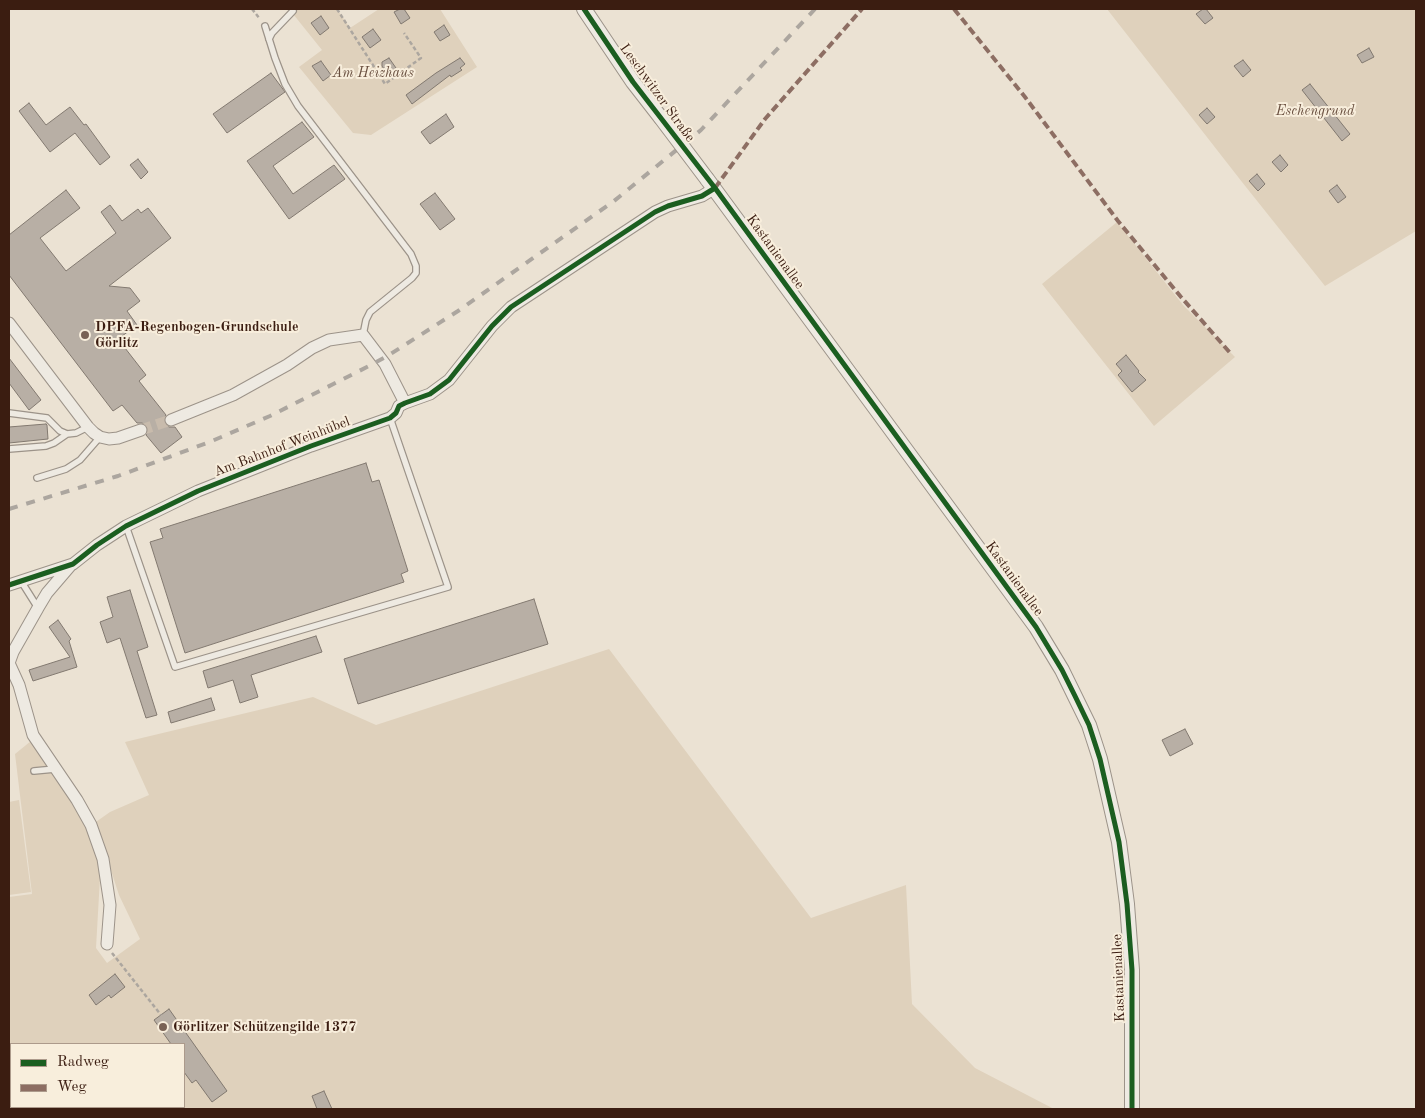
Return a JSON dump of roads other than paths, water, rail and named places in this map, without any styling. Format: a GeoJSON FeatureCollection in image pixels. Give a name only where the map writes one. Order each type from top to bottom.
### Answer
{"type":"FeatureCollection","features":[{"type":"Feature","properties":{"kind":"street","name":"Leschwitzer Straße"},"geometry":{"type":"LineString","coordinates":[[584,9],[634,82],[711,183]]}},
{"type":"Feature","properties":{"kind":"street","name":"Am Bahnhof Weinhübel"},"geometry":{"type":"LineString","coordinates":[[107,944],[110,905],[103,859],[91,825],[77,800],[33,735],[20,685],[9,664],[13,652],[47,593],[72,564],[126,526],[198,491],[312,446],[390,418],[405,403],[430,394],[449,380],[492,326],[511,307],[655,212],[702,196],[711,183]]}},
{"type":"Feature","properties":{"kind":"street","name":"Kastanienallee"},"geometry":{"type":"LineString","coordinates":[[711,183],[1036,627],[1062,670],[1088,724],[1100,759],[1119,842],[1127,904],[1132,970],[1132,1109]]}},
{"type":"Feature","properties":{"kind":"street"},"geometry":{"type":"LineString","coordinates":[[9,323],[88,427],[100,437],[118,438],[141,430]]}},
{"type":"Feature","properties":{"kind":"street"},"geometry":{"type":"LineString","coordinates":[[171,420],[233,394],[329,340],[363,335],[385,364],[405,403]]}},
{"type":"Feature","properties":{"kind":"street","name":"Am Bahnhof Weinhübel"},"geometry":{"type":"LineString","coordinates":[[9,585],[72,564]]}},
{"type":"Feature","properties":{"kind":"lane"},"geometry":{"type":"LineString","coordinates":[[269,39],[272,33],[293,11]]}},
{"type":"Feature","properties":{"kind":"lane"},"geometry":{"type":"LineString","coordinates":[[265,26],[285,84],[298,106],[411,254],[416,266],[416,273],[412,278],[370,312],[363,335]]}},
{"type":"Feature","properties":{"kind":"lane"},"geometry":{"type":"LineString","coordinates":[[9,413],[47,418],[60,431],[67,434]]}},
{"type":"Feature","properties":{"kind":"lane"},"geometry":{"type":"LineString","coordinates":[[126,526],[175,667],[448,587],[390,418]]}},
{"type":"Feature","properties":{"kind":"lane"},"geometry":{"type":"LineString","coordinates":[[9,449],[46,446],[67,434],[76,433],[88,427]]}},
{"type":"Feature","properties":{"kind":"lane"},"geometry":{"type":"LineString","coordinates":[[37,478],[66,469],[80,460],[100,437]]}},
{"type":"Feature","properties":{"kind":"lane"},"geometry":{"type":"LineString","coordinates":[[21,581],[38,608]]}},
{"type":"Feature","properties":{"kind":"lane"},"geometry":{"type":"LineString","coordinates":[[34,771],[55,768]]}},
{"type":"Feature","properties":{"kind":"tunnel"},"geometry":{"type":"LineString","coordinates":[[141,430],[171,420]]}},
{"type":"Feature","properties":{"kind":"railway"},"geometry":{"type":"LineString","coordinates":[[9,509],[118,476],[212,441],[270,416],[389,355],[458,311],[614,201],[701,130],[815,9]]}},
{"type":"Feature","properties":{"kind":"place","name":"DPFA-Regenbogen-Grundschule Görlitz"},"geometry":{"type":"Point","coordinates":[85,335]}},
{"type":"Feature","properties":{"kind":"place","name":"Görlitzer Schützengilde 1377"},"geometry":{"type":"Point","coordinates":[163,1027]}},
{"type":"Feature","properties":{"kind":"park label","name":"Am Heizhaus"},"geometry":{"type":"Point","coordinates":[373,73]}},
{"type":"Feature","properties":{"kind":"park label","name":"Eschengrund"},"geometry":{"type":"Point","coordinates":[1315,111]}}]}
